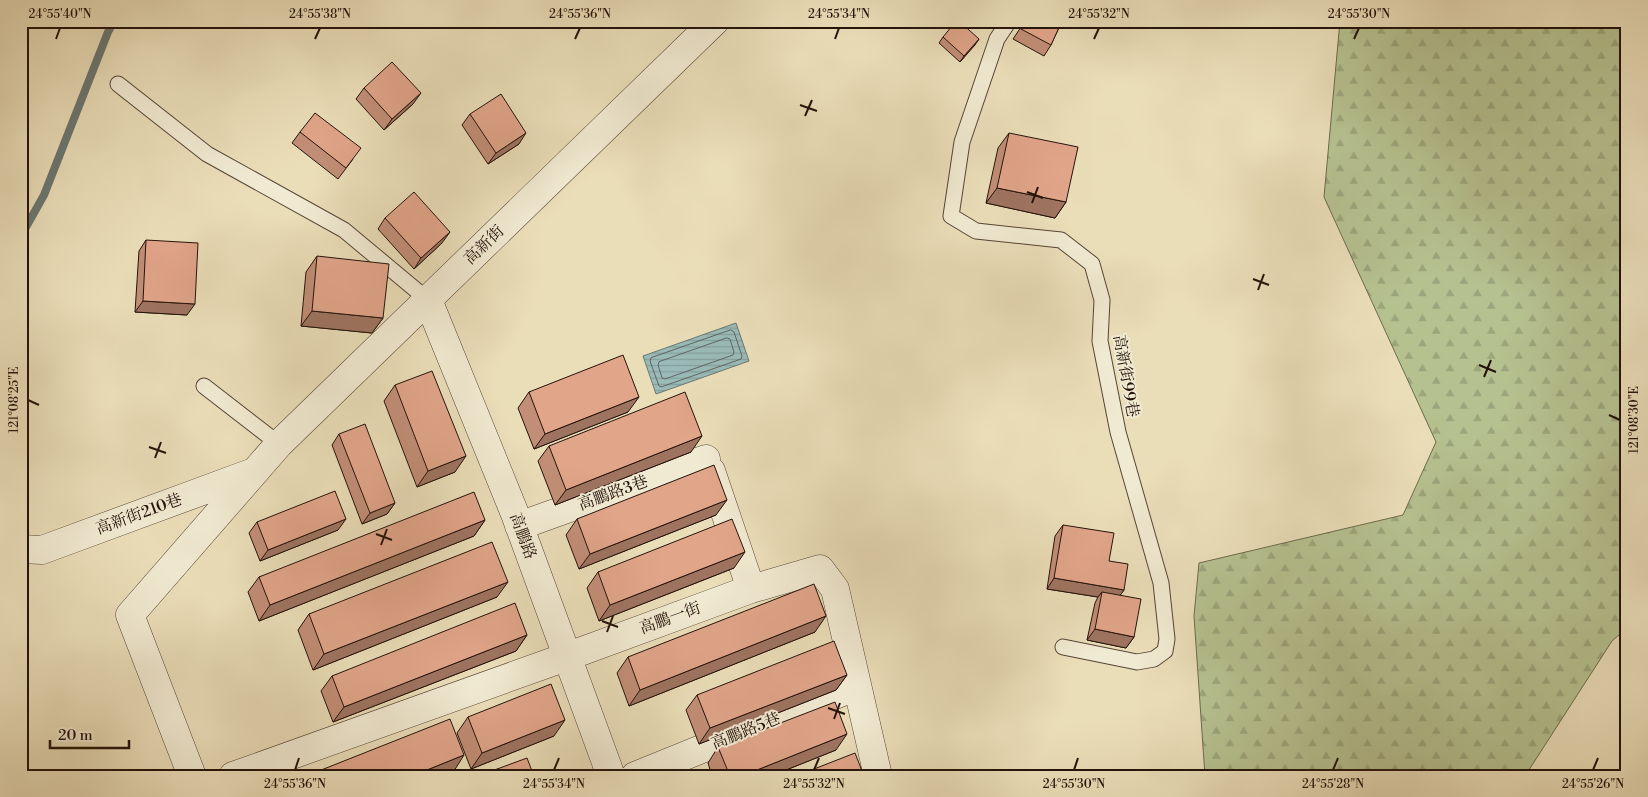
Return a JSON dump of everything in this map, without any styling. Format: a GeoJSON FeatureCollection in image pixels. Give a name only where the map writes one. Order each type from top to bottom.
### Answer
{"type":"FeatureCollection","features":[{"type":"Feature","properties":{"kind":"street","name":"高新街"},"geometry":{"type":"LineString","coordinates":[[255,471],[279,444],[715,21]]}},
{"type":"Feature","properties":{"kind":"street","name":"高鵬路"},"geometry":{"type":"LineString","coordinates":[[428,300],[519,526],[611,776]]}},
{"type":"Feature","properties":{"kind":"street"},"geometry":{"type":"LineString","coordinates":[[699,433],[706,459],[751,588]]}},
{"type":"Feature","properties":{"kind":"street","name":"高鵬路3巷"},"geometry":{"type":"LineString","coordinates":[[519,526],[706,459]]}},
{"type":"Feature","properties":{"kind":"street"},"geometry":{"type":"LineString","coordinates":[[192,776],[130,615],[255,471]]}},
{"type":"Feature","properties":{"kind":"street","name":"高新街210巷"},"geometry":{"type":"LineString","coordinates":[[21,549],[42,550],[255,471]]}},
{"type":"Feature","properties":{"kind":"street","name":"高鵬一街"},"geometry":{"type":"LineString","coordinates":[[233,776],[566,657],[751,588],[820,569],[835,589],[878,776]]}},
{"type":"Feature","properties":{"kind":"street","name":"高鵬路5巷"},"geometry":{"type":"LineString","coordinates":[[635,776],[857,686]]}},
{"type":"Feature","properties":{"kind":"lane","name":"高新街99巷"},"geometry":{"type":"LineString","coordinates":[[1009,21],[997,39],[962,142],[951,216],[976,231],[1061,240],[1092,264],[1102,300],[1100,341],[1116,423],[1161,583],[1167,639],[1165,651],[1154,659],[1137,662],[1063,647]]}},
{"type":"Feature","properties":{"kind":"lane"},"geometry":{"type":"LineString","coordinates":[[118,84],[207,154],[344,230],[428,300]]}},
{"type":"Feature","properties":{"kind":"lane"},"geometry":{"type":"LineString","coordinates":[[204,386],[279,444]]}},
{"type":"Feature","properties":{"kind":"green space"},"geometry":{"type":"Polygon","coordinates":[[[1340,21],[1627,21],[1627,628],[1612,641],[1525,776],[1205,776],[1194,616],[1199,563],[1403,515],[1436,442],[1324,197],[1340,21]]]}},
{"type":"Feature","properties":{"kind":"water"},"geometry":{"type":"Polygon","coordinates":[[[736,323],[749,361],[656,394],[643,356],[736,323]]]}},
{"type":"Feature","properties":{"kind":"building"},"geometry":{"type":"Polygon","coordinates":[[[956,21],[959,21],[979,39],[964,56],[943,37],[956,21]]]}},
{"type":"Feature","properties":{"kind":"building"},"geometry":{"type":"Polygon","coordinates":[[[1026,21],[1062,21],[1051,45],[1021,29],[1026,21]]]}},
{"type":"Feature","properties":{"kind":"building"},"geometry":{"type":"Polygon","coordinates":[[[392,62],[421,93],[392,119],[364,88],[392,62]]]}},
{"type":"Feature","properties":{"kind":"building"},"geometry":{"type":"Polygon","coordinates":[[[501,94],[526,133],[496,153],[470,114],[501,94]]]}},
{"type":"Feature","properties":{"kind":"building"},"geometry":{"type":"Polygon","coordinates":[[[315,113],[361,148],[346,168],[300,132],[315,113]]]}},
{"type":"Feature","properties":{"kind":"building"},"geometry":{"type":"Polygon","coordinates":[[[1009,133],[1078,147],[1066,202],[997,188],[1009,133]]]}},
{"type":"Feature","properties":{"kind":"building"},"geometry":{"type":"Polygon","coordinates":[[[414,192],[450,232],[421,258],[385,218],[414,192]]]}},
{"type":"Feature","properties":{"kind":"building"},"geometry":{"type":"Polygon","coordinates":[[[146,240],[198,243],[195,304],[143,301],[146,240]]]}},
{"type":"Feature","properties":{"kind":"building"},"geometry":{"type":"Polygon","coordinates":[[[317,256],[389,264],[383,318],[312,311],[317,256]]]}},
{"type":"Feature","properties":{"kind":"building"},"geometry":{"type":"Polygon","coordinates":[[[623,355],[639,397],[545,434],[529,392],[623,355]]]}},
{"type":"Feature","properties":{"kind":"building"},"geometry":{"type":"Polygon","coordinates":[[[432,371],[466,456],[428,471],[395,385],[432,371]]]}},
{"type":"Feature","properties":{"kind":"building"},"geometry":{"type":"Polygon","coordinates":[[[685,392],[702,436],[566,490],[549,446],[685,392]]]}},
{"type":"Feature","properties":{"kind":"building"},"geometry":{"type":"Polygon","coordinates":[[[365,424],[395,503],[370,513],[339,434],[365,424]]]}},
{"type":"Feature","properties":{"kind":"building"},"geometry":{"type":"Polygon","coordinates":[[[714,465],[727,500],[590,554],[577,519],[714,465]]]}},
{"type":"Feature","properties":{"kind":"building"},"geometry":{"type":"Polygon","coordinates":[[[335,491],[346,519],[268,550],[257,522],[335,491]]]}},
{"type":"Feature","properties":{"kind":"building"},"geometry":{"type":"Polygon","coordinates":[[[474,492],[485,520],[270,605],[259,577],[474,492]]]}},
{"type":"Feature","properties":{"kind":"building"},"geometry":{"type":"Polygon","coordinates":[[[732,519],[745,552],[610,605],[598,572],[732,519]]]}},
{"type":"Feature","properties":{"kind":"building"},"geometry":{"type":"Polygon","coordinates":[[[1063,525],[1114,533],[1109,561],[1128,564],[1124,590],[1054,578],[1063,525]]]}},
{"type":"Feature","properties":{"kind":"building"},"geometry":{"type":"Polygon","coordinates":[[[492,542],[508,582],[324,654],[309,614],[492,542]]]}},
{"type":"Feature","properties":{"kind":"building"},"geometry":{"type":"Polygon","coordinates":[[[814,584],[826,616],[640,690],[628,657],[814,584]]]}},
{"type":"Feature","properties":{"kind":"building"},"geometry":{"type":"Polygon","coordinates":[[[1102,592],[1141,599],[1134,637],[1095,629],[1102,592]]]}},
{"type":"Feature","properties":{"kind":"building"},"geometry":{"type":"Polygon","coordinates":[[[515,603],[527,635],[344,707],[332,676],[515,603]]]}},
{"type":"Feature","properties":{"kind":"building"},"geometry":{"type":"Polygon","coordinates":[[[834,641],[847,675],[710,728],[697,695],[834,641]]]}},
{"type":"Feature","properties":{"kind":"building"},"geometry":{"type":"Polygon","coordinates":[[[551,684],[565,720],[482,753],[468,717],[551,684]]]}},
{"type":"Feature","properties":{"kind":"building"},"geometry":{"type":"Polygon","coordinates":[[[835,702],[847,734],[742,776],[730,776],[718,747],[835,702]]]}},
{"type":"Feature","properties":{"kind":"building"},"geometry":{"type":"Polygon","coordinates":[[[450,719],[464,755],[412,776],[306,776],[450,719]]]}},
{"type":"Feature","properties":{"kind":"building"},"geometry":{"type":"Polygon","coordinates":[[[855,753],[864,776],[796,776],[855,753]]]}},
{"type":"Feature","properties":{"kind":"building"},"geometry":{"type":"Polygon","coordinates":[[[527,758],[534,776],[490,776],[489,772],[527,758]]]}},
{"type":"Feature","properties":{"kind":"building"},"geometry":{"type":"Polygon","coordinates":[[[467,771],[468,776],[455,776],[467,771]]]}},
{"type":"Feature","properties":{"kind":"waterway"},"geometry":{"type":"LineString","coordinates":[[21,236],[44,195],[114,21]]}}]}
